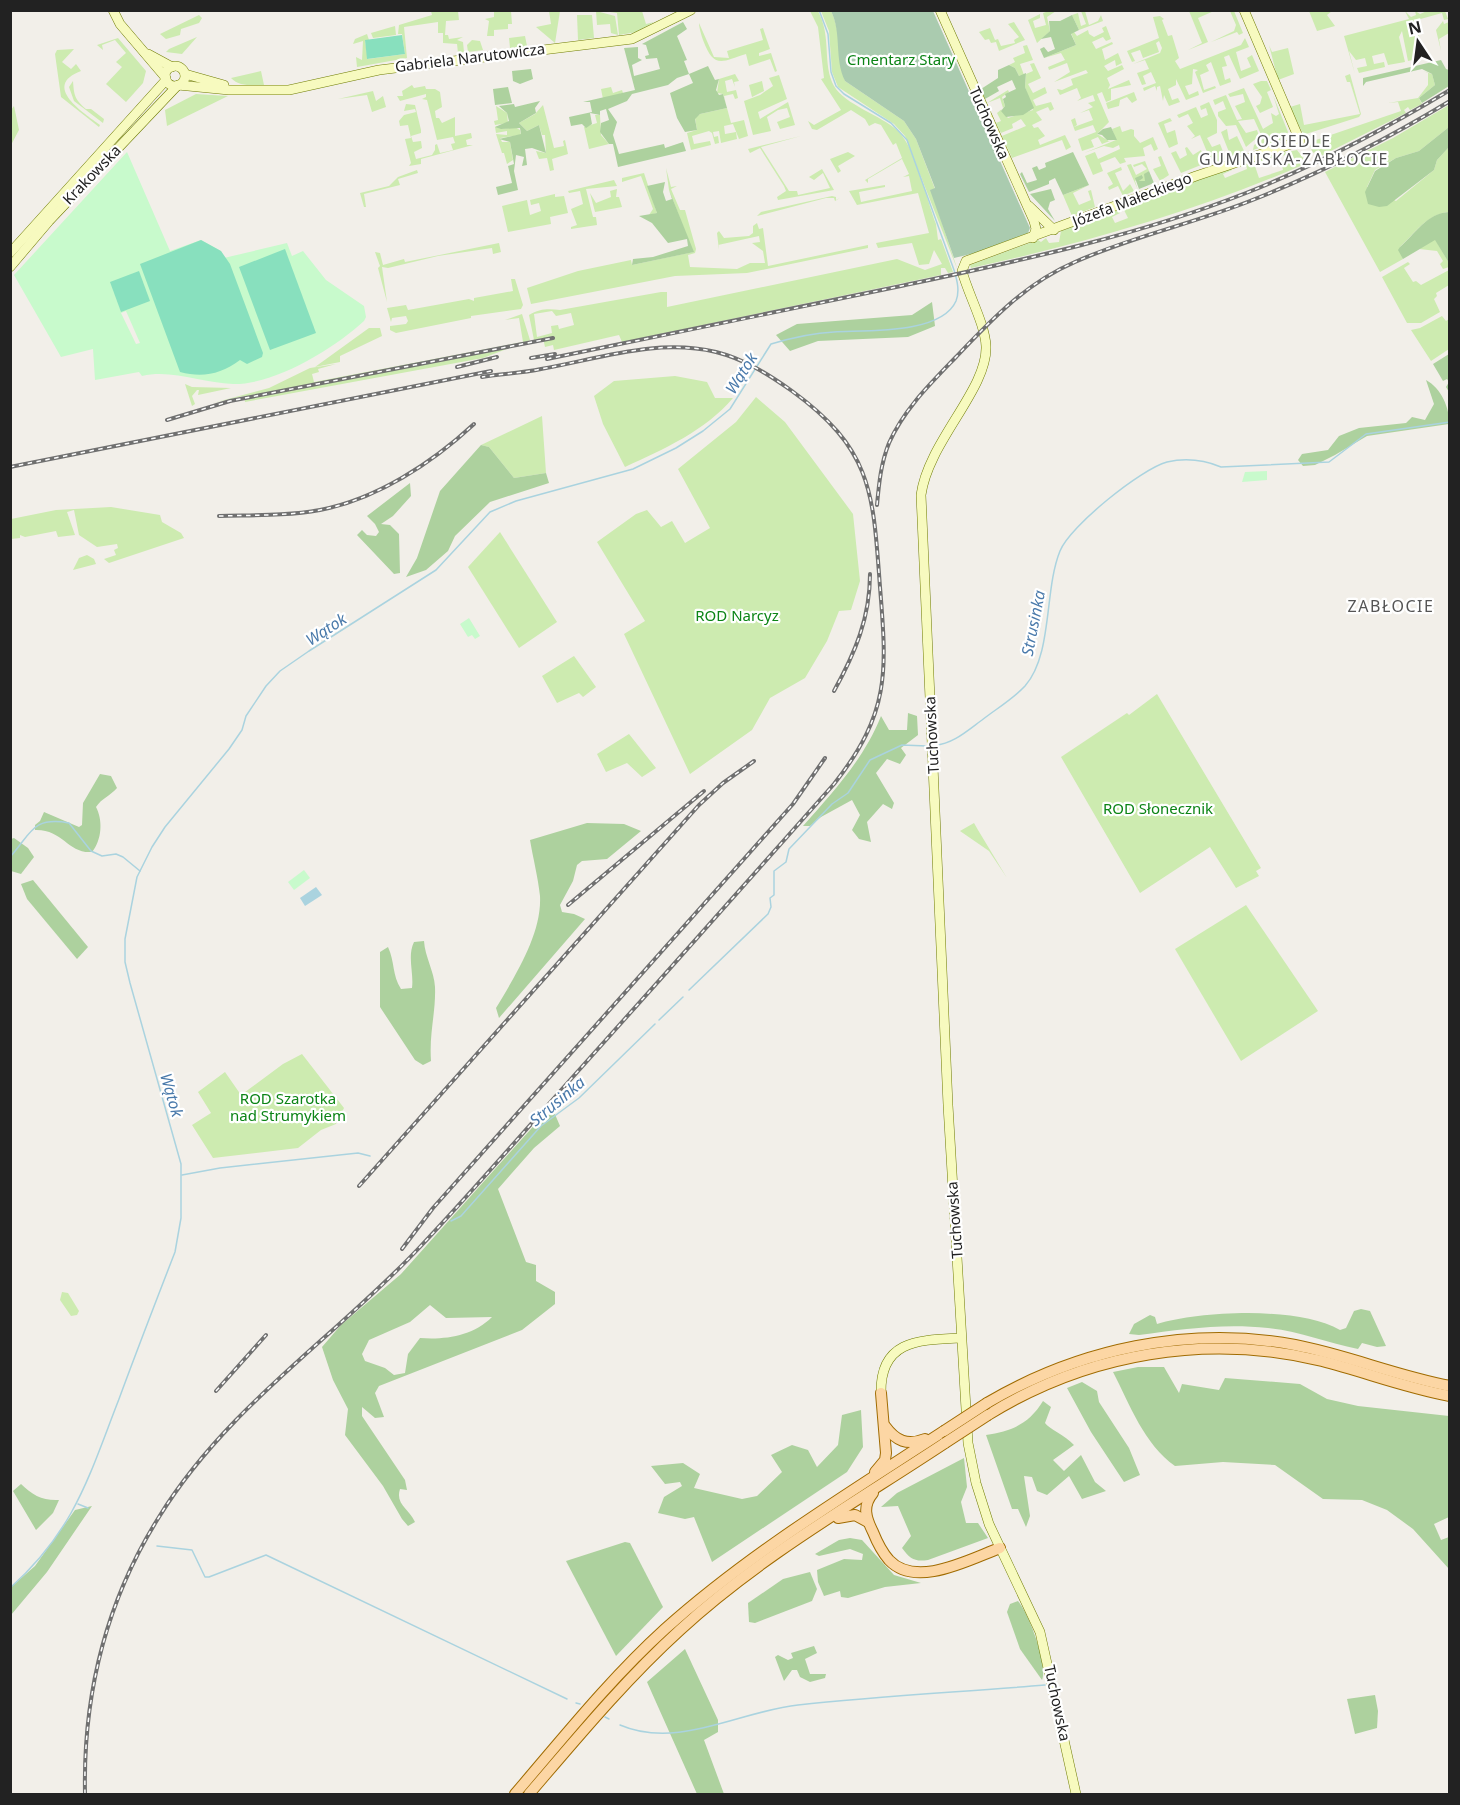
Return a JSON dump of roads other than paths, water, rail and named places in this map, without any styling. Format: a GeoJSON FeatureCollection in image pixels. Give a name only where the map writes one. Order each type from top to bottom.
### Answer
{"type":"FeatureCollection","features":[{"type":"Feature","properties":{"kind":"main road"},"geometry":{"type":"LineString","coordinates":[[515,1794],[608,1688],[664,1630],[749,1561],[944,1431],[1020,1384],[1066,1364],[1132,1346],[1199,1338],[1246,1339],[1295,1345],[1449,1386]]}},
{"type":"Feature","properties":{"kind":"main road"},"geometry":{"type":"LineString","coordinates":[[529,1794],[619,1691],[680,1629],[745,1577],[988,1415],[1044,1385],[1103,1364],[1158,1352],[1219,1348],[1312,1359],[1419,1391],[1449,1396]]}},
{"type":"Feature","properties":{"kind":"main road"},"geometry":{"type":"LineString","coordinates":[[857,1488],[885,1460],[885,1426],[881,1393]]}},
{"type":"Feature","properties":{"kind":"main road"},"geometry":{"type":"LineString","coordinates":[[885,1426],[894,1437],[906,1443],[921,1441],[944,1431]]}},
{"type":"Feature","properties":{"kind":"main road"},"geometry":{"type":"LineString","coordinates":[[887,1481],[867,1501],[865,1510],[868,1522],[890,1562],[902,1570],[916,1573],[939,1569],[1000,1548]]}},
{"type":"Feature","properties":{"kind":"main road"},"geometry":{"type":"LineString","coordinates":[[819,1526],[848,1514],[861,1517],[868,1522]]}},
{"type":"Feature","properties":{"kind":"street"},"geometry":{"type":"LineString","coordinates":[[113,10],[120,24],[148,54],[166,79],[178,85],[184,80],[184,74],[180,68],[172,67],[148,54]]}},
{"type":"Feature","properties":{"kind":"street","name":"Gabriela Narutowicza"},"geometry":{"type":"LineString","coordinates":[[178,85],[243,90],[289,90],[380,69],[632,39],[691,10]]}},
{"type":"Feature","properties":{"kind":"street","name":"Tuchowska"},"geometry":{"type":"LineString","coordinates":[[940,10],[1035,225],[1032,238],[971,259],[963,267],[966,286],[986,341],[986,355],[983,369],[934,452],[923,481],[920,508],[961,1338],[970,1452],[984,1510],[1040,1632],[1076,1794]]}},
{"type":"Feature","properties":{"kind":"street","name":"Józefa Małeckiego"},"geometry":{"type":"LineString","coordinates":[[1032,238],[1212,170],[1300,141],[1244,10]]}},
{"type":"Feature","properties":{"kind":"street"},"geometry":{"type":"LineString","coordinates":[[166,79],[167,71],[172,67]]}},
{"type":"Feature","properties":{"kind":"street","name":"Gabriela Narutowicza"},"geometry":{"type":"LineString","coordinates":[[184,74],[243,90]]}},
{"type":"Feature","properties":{"kind":"street","name":"Krakowska"},"geometry":{"type":"LineString","coordinates":[[10,253],[166,79]]}},
{"type":"Feature","properties":{"kind":"street","name":"Krakowska"},"geometry":{"type":"LineString","coordinates":[[10,267],[48,221],[178,85]]}},
{"type":"Feature","properties":{"kind":"street","name":"Tuchowska"},"geometry":{"type":"LineString","coordinates":[[1025,202],[1054,230]]}},
{"type":"Feature","properties":{"kind":"street"},"geometry":{"type":"LineString","coordinates":[[881,1393],[886,1364],[901,1348],[917,1341],[961,1338]]}},
{"type":"Feature","properties":{"kind":"water"},"geometry":{"type":"Polygon","coordinates":[[[316,887],[322,895],[305,906],[300,898],[316,887]]]}},
{"type":"Feature","properties":{"kind":"waterway","name":"Wątok"},"geometry":{"type":"LineString","coordinates":[[10,1588],[50,1545],[78,1501],[175,1252],[181,1218],[181,1164],[125,962],[125,939],[137,877],[165,827],[229,749],[242,730],[246,716],[266,686],[280,671],[309,651],[436,570],[490,512],[516,501],[633,469],[676,448],[703,431],[730,409],[771,344],[818,333],[901,329],[919,325],[935,320],[948,312],[956,301],[958,289],[954,270],[907,140],[891,123],[844,94],[836,86],[831,72],[828,34],[819,10]]}},
{"type":"Feature","properties":{"kind":"waterway","name":"Strusinka"},"geometry":{"type":"LineString","coordinates":[[935,745],[960,736],[1010,700],[1025,686],[1034,673],[1040,657],[1055,567],[1066,540],[1091,514],[1141,475],[1167,462],[1181,460],[1201,461],[1221,467],[1329,462],[1366,434],[1450,422]]}},
{"type":"Feature","properties":{"kind":"waterway","name":"Strusinka"},"geometry":{"type":"LineString","coordinates":[[689,990],[768,914],[771,907],[770,898],[774,895],[774,871],[786,862],[789,849],[832,804],[848,793],[870,760],[902,745],[927,746]]}},
{"type":"Feature","properties":{"kind":"waterway"},"geometry":{"type":"LineString","coordinates":[[10,857],[28,834],[40,825],[47,822],[69,823],[91,851],[102,856],[116,854],[140,871]]}},
{"type":"Feature","properties":{"kind":"waterway","name":"Strusinka"},"geometry":{"type":"LineString","coordinates":[[659,1020],[683,997]]}},
{"type":"Feature","properties":{"kind":"waterway","name":"Strusinka"},"geometry":{"type":"LineString","coordinates":[[451,1221],[461,1216],[541,1126],[579,1098],[655,1024]]}},
{"type":"Feature","properties":{"kind":"waterway","name":"Strusinka"},"geometry":{"type":"LineString","coordinates":[[182,1175],[220,1168],[358,1153],[370,1156]]}},
{"type":"Feature","properties":{"kind":"waterway"},"geometry":{"type":"LineString","coordinates":[[78,1504],[88,1508]]}},
{"type":"Feature","properties":{"kind":"waterway"},"geometry":{"type":"LineString","coordinates":[[157,1546],[192,1550],[205,1577],[266,1555],[567,1699]]}},
{"type":"Feature","properties":{"kind":"waterway"},"geometry":{"type":"LineString","coordinates":[[620,1725],[642,1732],[687,1731],[798,1705],[1045,1685]]}},
{"type":"Feature","properties":{"kind":"waterway"},"geometry":{"type":"LineString","coordinates":[[576,1703],[580,1704]]}},
{"type":"Feature","properties":{"kind":"waterway"},"geometry":{"type":"LineString","coordinates":[[605,1717],[609,1719]]}},
{"type":"Feature","properties":{"kind":"railway"},"geometry":{"type":"LineString","coordinates":[[547,359],[989,267],[1075,247],[1161,223],[1204,209],[1299,171],[1401,119],[1450,90]]}},
{"type":"Feature","properties":{"kind":"railway"},"geometry":{"type":"LineString","coordinates":[[877,505],[884,458],[902,419],[969,343],[1025,291],[1057,271],[1097,253],[1233,208],[1305,178],[1379,142],[1450,101]]}},
{"type":"Feature","properties":{"kind":"railway"},"geometry":{"type":"LineString","coordinates":[[167,420],[230,401],[553,338]]}},
{"type":"Feature","properties":{"kind":"railway"},"geometry":{"type":"LineString","coordinates":[[85,1794],[88,1721],[101,1650],[125,1582],[141,1549],[159,1517],[186,1478],[248,1408],[386,1281],[477,1185],[834,784],[866,735],[875,713],[881,691],[884,644],[875,525],[864,476],[854,454],[839,433],[819,413],[792,391],[756,368],[726,355],[694,348],[672,347],[628,352],[534,370],[482,377]]}},
{"type":"Feature","properties":{"kind":"railway"},"geometry":{"type":"LineString","coordinates":[[531,358],[555,354]]}},
{"type":"Feature","properties":{"kind":"railway"},"geometry":{"type":"LineString","coordinates":[[457,367],[497,357]]}},
{"type":"Feature","properties":{"kind":"railway"},"geometry":{"type":"LineString","coordinates":[[10,467],[491,371]]}},
{"type":"Feature","properties":{"kind":"railway"},"geometry":{"type":"LineString","coordinates":[[219,516],[308,512],[341,505],[403,478],[474,424]]}},
{"type":"Feature","properties":{"kind":"railway"},"geometry":{"type":"LineString","coordinates":[[834,691],[860,635],[867,606],[870,574]]}},
{"type":"Feature","properties":{"kind":"railway"},"geometry":{"type":"LineString","coordinates":[[402,1249],[433,1208],[793,804],[825,758]]}},
{"type":"Feature","properties":{"kind":"railway"},"geometry":{"type":"LineString","coordinates":[[359,1186],[699,805],[723,783],[754,761]]}},
{"type":"Feature","properties":{"kind":"railway"},"geometry":{"type":"LineString","coordinates":[[568,905],[704,791]]}},
{"type":"Feature","properties":{"kind":"railway"},"geometry":{"type":"LineString","coordinates":[[216,1391],[266,1335]]}},
{"type":"Feature","properties":{"kind":"district","name":"OSIEDLE GUMNISKA-ZABŁOCIE"},"geometry":{"type":"Point","coordinates":[1294,150]}},
{"type":"Feature","properties":{"kind":"district","name":"ZABŁOCIE"},"geometry":{"type":"Point","coordinates":[1391,606]}},
{"type":"Feature","properties":{"kind":"park label","name":"Cmentarz Stary"},"geometry":{"type":"Point","coordinates":[901,60]}},
{"type":"Feature","properties":{"kind":"park label","name":"ROD Narcyz"},"geometry":{"type":"Point","coordinates":[737,616]}},
{"type":"Feature","properties":{"kind":"park label","name":"ROD Słonecznik"},"geometry":{"type":"Point","coordinates":[1158,809]}},
{"type":"Feature","properties":{"kind":"park label","name":"ROD Szarotka nad Strumykiem"},"geometry":{"type":"Point","coordinates":[288,1108]}}]}
